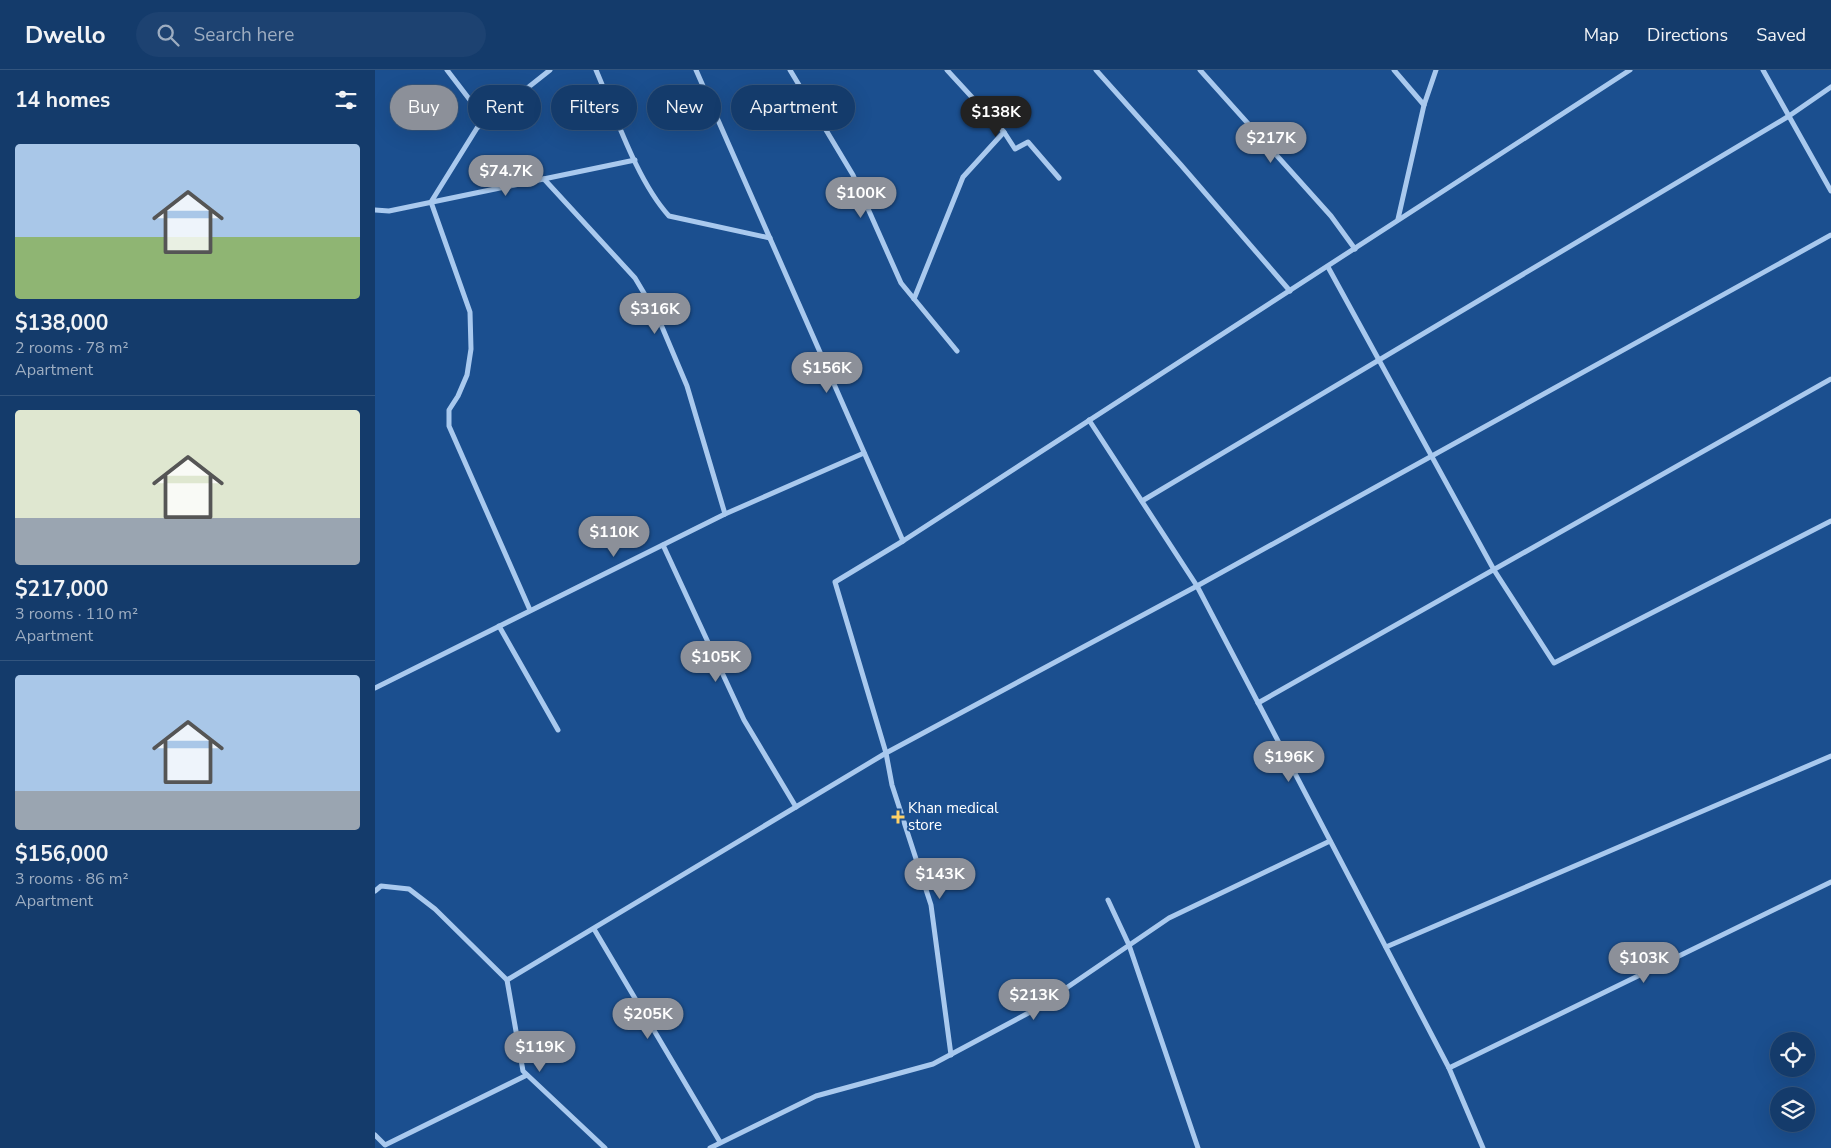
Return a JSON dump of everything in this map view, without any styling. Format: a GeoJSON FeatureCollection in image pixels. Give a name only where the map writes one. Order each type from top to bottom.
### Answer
{"type":"FeatureCollection","features":[{"type":"Feature","properties":{"kind":"street"},"geometry":{"type":"LineString","coordinates":[[447,70],[468,98]]}},
{"type":"Feature","properties":{"kind":"street"},"geometry":{"type":"LineString","coordinates":[[531,85],[550,70]]}},
{"type":"Feature","properties":{"kind":"street"},"geometry":{"type":"LineString","coordinates":[[596,70],[635,160],[658,204],[669,216],[770,238]]}},
{"type":"Feature","properties":{"kind":"street"},"geometry":{"type":"LineString","coordinates":[[696,70],[903,541]]}},
{"type":"Feature","properties":{"kind":"street"},"geometry":{"type":"LineString","coordinates":[[790,70],[853,175],[901,283],[957,351]]}},
{"type":"Feature","properties":{"kind":"street"},"geometry":{"type":"LineString","coordinates":[[947,70],[1003,132],[1015,150],[1027,142],[1059,178]]}},
{"type":"Feature","properties":{"kind":"street"},"geometry":{"type":"LineString","coordinates":[[1096,70],[1181,164],[1289,291]]}},
{"type":"Feature","properties":{"kind":"street"},"geometry":{"type":"LineString","coordinates":[[1200,70],[1331,216],[1355,249]]}},
{"type":"Feature","properties":{"kind":"street"},"geometry":{"type":"LineString","coordinates":[[1394,70],[1423,105]]}},
{"type":"Feature","properties":{"kind":"street"},"geometry":{"type":"LineString","coordinates":[[1398,219],[1423,105],[1436,70]]}},
{"type":"Feature","properties":{"kind":"street"},"geometry":{"type":"LineString","coordinates":[[951,1055],[931,905],[892,785],[886,753],[835,582],[903,541],[1630,70]]}},
{"type":"Feature","properties":{"kind":"street"},"geometry":{"type":"LineString","coordinates":[[1763,70],[1831,192]]}},
{"type":"Feature","properties":{"kind":"street"},"geometry":{"type":"LineString","coordinates":[[1142,501],[1789,116],[1831,87]]}},
{"type":"Feature","properties":{"kind":"street"},"geometry":{"type":"LineString","coordinates":[[431,202],[476,130]]}},
{"type":"Feature","properties":{"kind":"street"},"geometry":{"type":"LineString","coordinates":[[914,299],[963,177],[1003,132]]}},
{"type":"Feature","properties":{"kind":"street"},"geometry":{"type":"LineString","coordinates":[[375,210],[389,211],[635,160]]}},
{"type":"Feature","properties":{"kind":"street"},"geometry":{"type":"LineString","coordinates":[[544,179],[635,278],[657,315],[687,386],[725,514]]}},
{"type":"Feature","properties":{"kind":"street"},"geometry":{"type":"LineString","coordinates":[[431,202],[470,312],[471,348],[467,375],[458,396],[449,410],[449,426],[530,610]]}},
{"type":"Feature","properties":{"kind":"street"},"geometry":{"type":"LineString","coordinates":[[507,980],[886,753],[1197,586],[1831,235]]}},
{"type":"Feature","properties":{"kind":"street"},"geometry":{"type":"LineString","coordinates":[[1328,267],[1494,570],[1554,663],[1831,521]]}},
{"type":"Feature","properties":{"kind":"street"},"geometry":{"type":"LineString","coordinates":[[1258,703],[1831,380]]}},
{"type":"Feature","properties":{"kind":"street"},"geometry":{"type":"LineString","coordinates":[[1089,420],[1197,586],[1449,1068],[1483,1148]]}},
{"type":"Feature","properties":{"kind":"street"},"geometry":{"type":"LineString","coordinates":[[375,688],[725,514],[864,454]]}},
{"type":"Feature","properties":{"kind":"street"},"geometry":{"type":"LineString","coordinates":[[663,544],[744,720],[796,807]]}},
{"type":"Feature","properties":{"kind":"street"},"geometry":{"type":"LineString","coordinates":[[499,626],[558,730]]}},
{"type":"Feature","properties":{"kind":"street"},"geometry":{"type":"LineString","coordinates":[[1386,947],[1831,756]]}},
{"type":"Feature","properties":{"kind":"street"},"geometry":{"type":"LineString","coordinates":[[710,1148],[815,1096],[933,1064],[1033,1010],[1169,918],[1330,841]]}},
{"type":"Feature","properties":{"kind":"street"},"geometry":{"type":"LineString","coordinates":[[1449,1068],[1831,882]]}},
{"type":"Feature","properties":{"kind":"street"},"geometry":{"type":"LineString","coordinates":[[375,891],[381,886],[409,889],[435,909],[507,980],[523,1071],[605,1148]]}},
{"type":"Feature","properties":{"kind":"street"},"geometry":{"type":"LineString","coordinates":[[1108,900],[1129,945],[1198,1148]]}},
{"type":"Feature","properties":{"kind":"street"},"geometry":{"type":"LineString","coordinates":[[594,929],[720,1142]]}},
{"type":"Feature","properties":{"kind":"street"},"geometry":{"type":"LineString","coordinates":[[375,1135],[385,1145],[527,1075]]}},
{"type":"Feature","properties":{"kind":"place","name":"Khan medical store"},"geometry":{"type":"Point","coordinates":[898,817]}}]}
